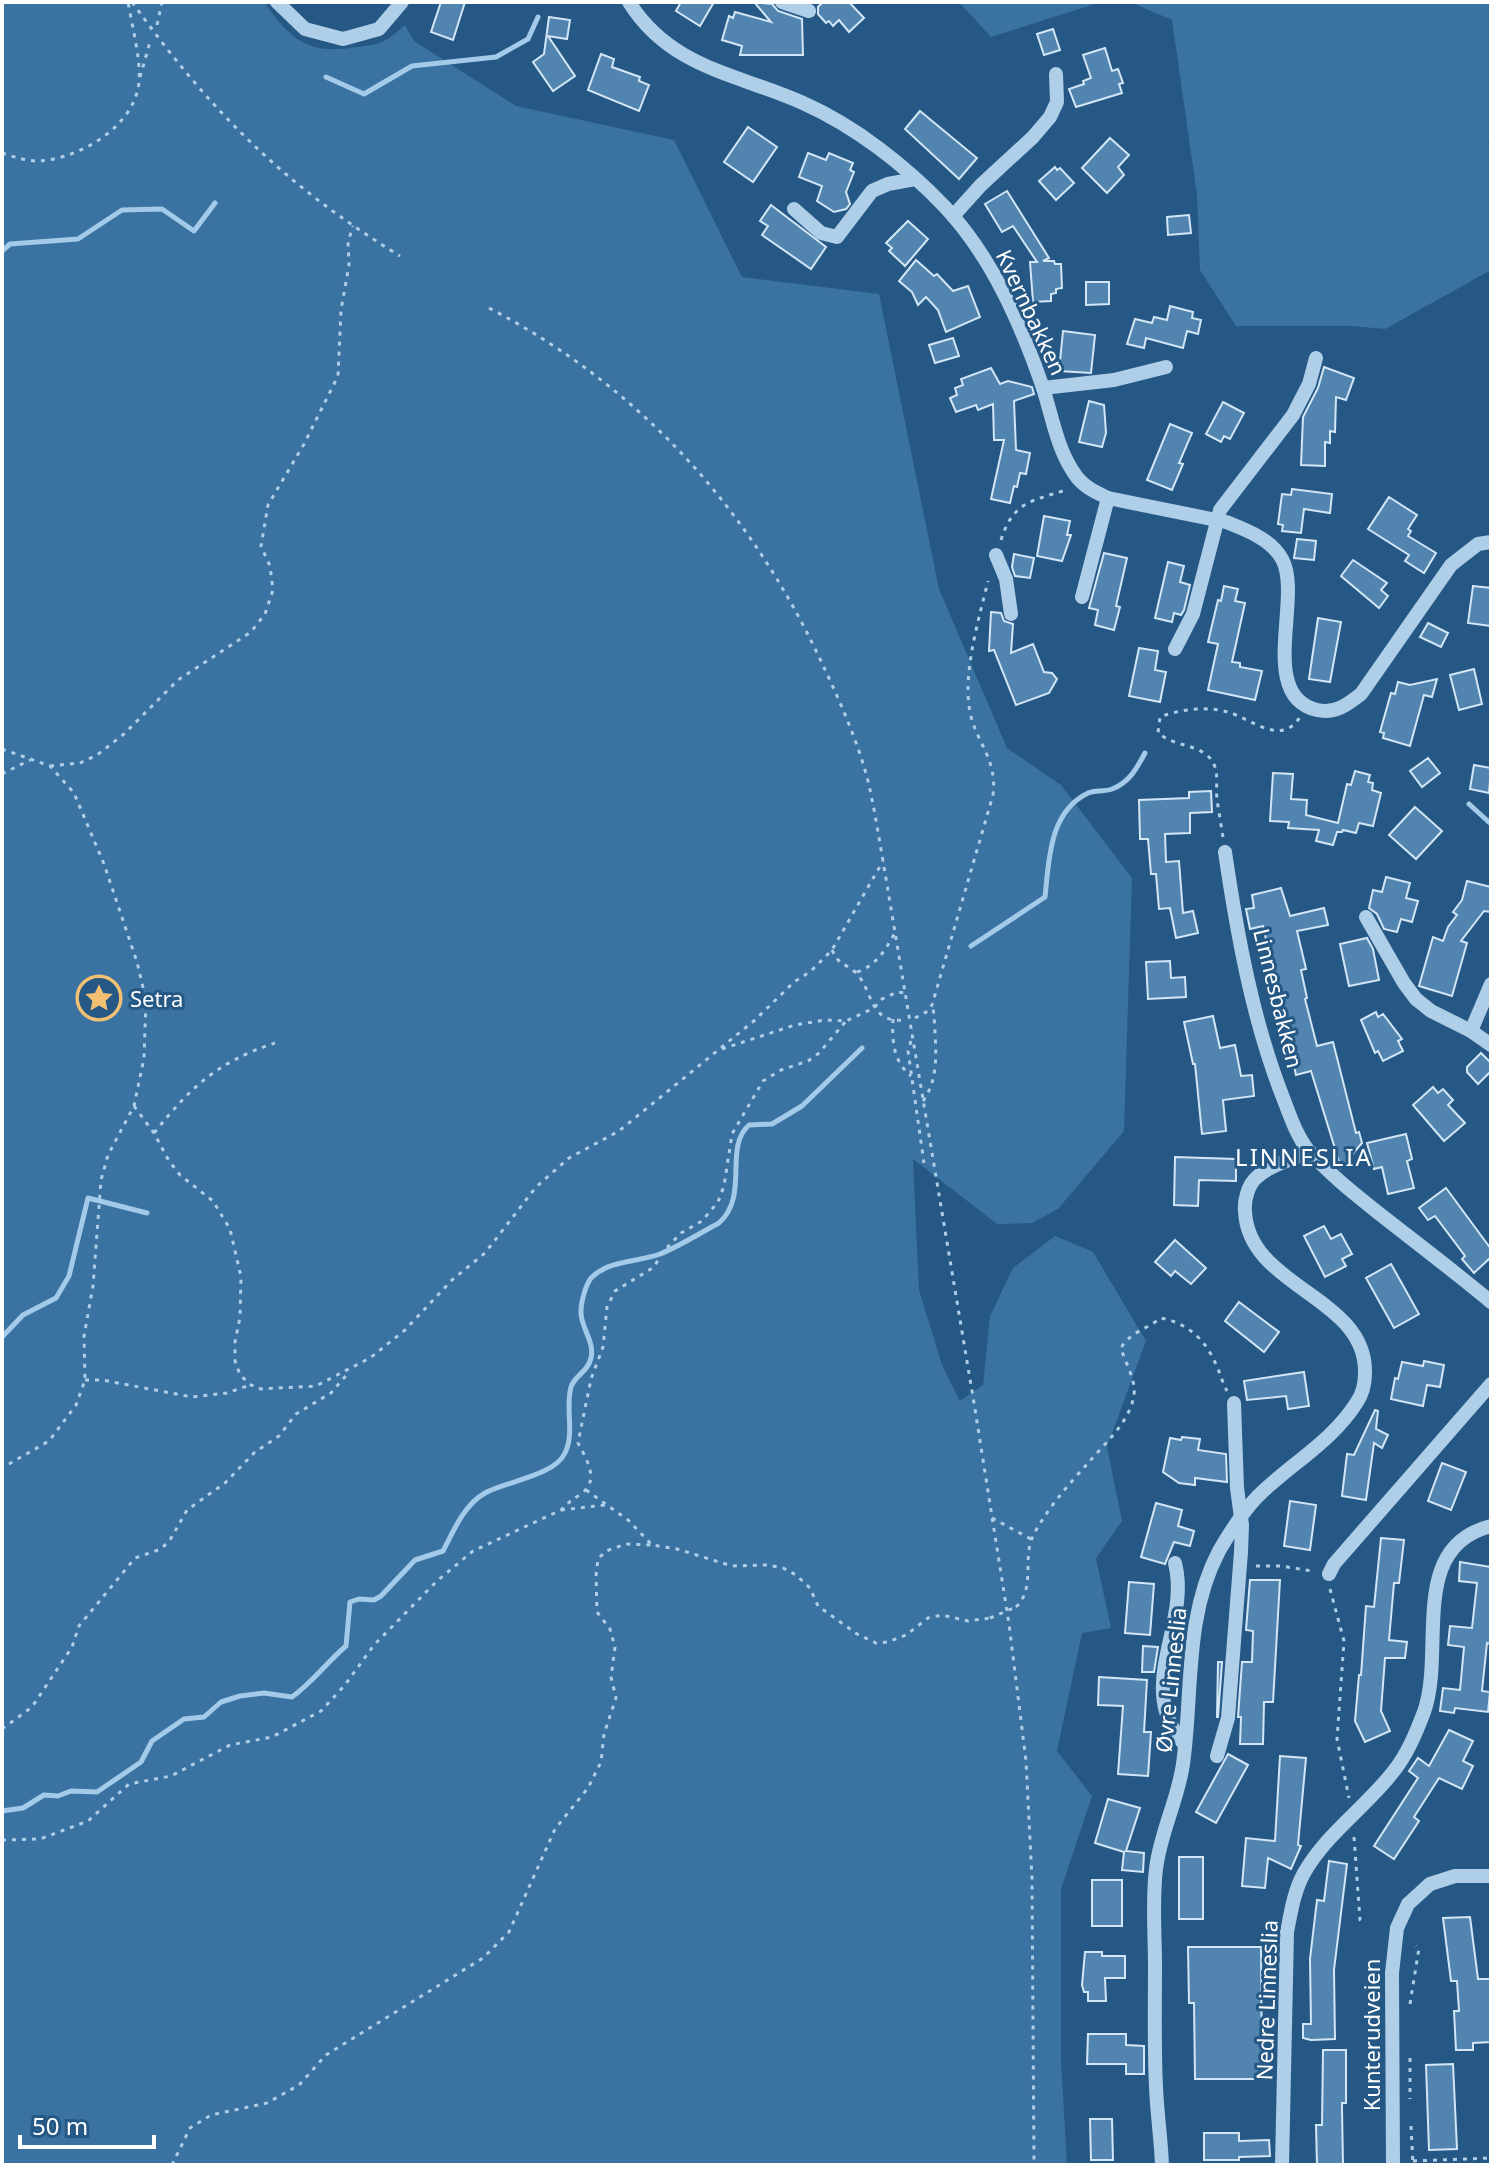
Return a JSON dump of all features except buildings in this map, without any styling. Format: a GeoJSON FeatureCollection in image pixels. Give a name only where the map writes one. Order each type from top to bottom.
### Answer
{"type":"FeatureCollection","features":[{"type":"Feature","properties":{"kind":"street"},"geometry":{"type":"LineString","coordinates":[[277,2],[305,29],[343,39],[379,29],[402,2]]}},
{"type":"Feature","properties":{"kind":"street","name":"Kvernbakken"},"geometry":{"type":"LineString","coordinates":[[629,2],[645,25],[669,47],[717,72],[774,91],[822,113],[872,145],[915,179],[953,216],[994,277],[1027,346],[1062,450],[1075,476],[1085,485],[1108,498],[1217,520],[1244,529],[1272,545],[1283,560],[1287,575],[1285,663],[1289,689],[1307,707]]}},
{"type":"Feature","properties":{"kind":"street"},"geometry":{"type":"LineString","coordinates":[[782,2],[809,11]]}},
{"type":"Feature","properties":{"kind":"street"},"geometry":{"type":"LineString","coordinates":[[953,216],[1050,117],[1057,102],[1056,74]]}},
{"type":"Feature","properties":{"kind":"street"},"geometry":{"type":"LineString","coordinates":[[794,209],[821,233],[837,237],[872,191],[888,184],[915,179]]}},
{"type":"Feature","properties":{"kind":"street"},"geometry":{"type":"LineString","coordinates":[[1175,649],[1193,614],[1220,510],[1293,415],[1309,384],[1316,358]]}},
{"type":"Feature","properties":{"kind":"street"},"geometry":{"type":"LineString","coordinates":[[1043,388],[1114,380],[1166,367]]}},
{"type":"Feature","properties":{"kind":"street"},"geometry":{"type":"LineString","coordinates":[[1082,597],[1108,498]]}},
{"type":"Feature","properties":{"kind":"street"},"geometry":{"type":"LineString","coordinates":[[1307,707],[1326,712],[1346,707],[1361,694],[1451,565],[1478,544],[1491,542]]}},
{"type":"Feature","properties":{"kind":"street"},"geometry":{"type":"LineString","coordinates":[[996,555],[1006,579],[1011,614]]}},
{"type":"Feature","properties":{"kind":"street","name":"Linnesbakken"},"geometry":{"type":"LineString","coordinates":[[1225,852],[1257,1020],[1287,1108],[1310,1152],[1361,1199],[1491,1302]]}},
{"type":"Feature","properties":{"kind":"street"},"geometry":{"type":"LineString","coordinates":[[1366,917],[1416,999],[1491,1045]]}},
{"type":"Feature","properties":{"kind":"street"},"geometry":{"type":"LineString","coordinates":[[1471,1031],[1491,984]]}},
{"type":"Feature","properties":{"kind":"street","name":"Øvre Linneslia"},"geometry":{"type":"LineString","coordinates":[[1162,2165],[1156,2084],[1155,1873],[1161,1837],[1183,1768],[1197,1614],[1218,1553],[1241,1515],[1259,1495],[1346,1419],[1361,1396],[1365,1380],[1365,1358],[1355,1334],[1265,1257],[1246,1226],[1244,1206],[1250,1185],[1257,1176],[1310,1152]]}},
{"type":"Feature","properties":{"kind":"street"},"geometry":{"type":"LineString","coordinates":[[1329,1574],[1334,1564],[1491,1384]]}},
{"type":"Feature","properties":{"kind":"street"},"geometry":{"type":"LineString","coordinates":[[1217,1756],[1228,1718],[1239,1565],[1241,1515],[1237,1502],[1234,1403]]}},
{"type":"Feature","properties":{"kind":"street","name":"Nedre Linneslia"},"geometry":{"type":"LineString","coordinates":[[1282,2165],[1287,1932],[1302,1876],[1350,1814],[1393,1773],[1419,1725],[1431,1680],[1437,1584],[1445,1557],[1465,1535],[1491,1526]]}},
{"type":"Feature","properties":{"kind":"street"},"geometry":{"type":"LineString","coordinates":[[1175,1563],[1180,1593],[1162,1682],[1169,1724],[1185,1745]]}},
{"type":"Feature","properties":{"kind":"street","name":"Kunterudveien"},"geometry":{"type":"LineString","coordinates":[[1393,2165],[1392,1973],[1397,1928],[1408,1904],[1430,1884],[1455,1876],[1491,1876]]}},
{"type":"Feature","properties":{"kind":"path"},"geometry":{"type":"LineString","coordinates":[[130,2],[139,81]]}},
{"type":"Feature","properties":{"kind":"path"},"geometry":{"type":"LineString","coordinates":[[130,2],[218,112],[281,172],[353,226],[400,256]]}},
{"type":"Feature","properties":{"kind":"path"},"geometry":{"type":"LineString","coordinates":[[157,25],[162,2]]}},
{"type":"Feature","properties":{"kind":"path"},"geometry":{"type":"LineString","coordinates":[[2,153],[24,160],[41,161],[74,152],[112,132],[125,119],[134,103],[150,42]]}},
{"type":"Feature","properties":{"kind":"path"},"geometry":{"type":"LineString","coordinates":[[2,749],[50,766],[80,763],[97,755],[124,734],[178,680],[251,632],[265,614],[273,590],[270,566],[261,546],[268,505],[304,444],[338,376],[341,310],[346,287],[348,242],[353,226]]}},
{"type":"Feature","properties":{"kind":"path"},"geometry":{"type":"LineString","coordinates":[[489,308],[549,341],[632,404],[705,478],[770,564],[807,631],[856,742],[867,778],[913,1038],[1016,1674],[1029,1792],[1034,2165]]}},
{"type":"Feature","properties":{"kind":"path"},"geometry":{"type":"LineString","coordinates":[[915,1018],[922,1016],[932,1005],[993,795],[995,778],[969,708],[968,678],[996,555],[1007,521],[1020,506],[1085,485]]}},
{"type":"Feature","properties":{"kind":"path"},"geometry":{"type":"LineString","coordinates":[[1225,852],[1216,795],[1218,776],[1213,763],[1203,753],[1158,733],[1160,717],[1176,711],[1200,709],[1228,712],[1279,732],[1295,726],[1307,707]]}},
{"type":"Feature","properties":{"kind":"path"},"geometry":{"type":"LineString","coordinates":[[2,774],[30,760]]}},
{"type":"Feature","properties":{"kind":"path"},"geometry":{"type":"LineString","coordinates":[[2,1468],[49,1441],[76,1405],[85,1380],[84,1336],[93,1286],[101,1180],[108,1155],[134,1106],[144,1058],[146,1000],[137,962],[104,864],[74,793],[50,766]]}},
{"type":"Feature","properties":{"kind":"path"},"geometry":{"type":"LineString","coordinates":[[134,1106],[169,1161],[180,1175],[213,1201],[230,1229],[241,1277],[240,1317],[235,1342],[235,1361],[240,1375],[261,1389],[316,1386],[352,1369],[405,1330],[452,1280],[485,1253],[536,1187],[569,1158],[619,1131],[755,1020],[832,950],[883,861]]}},
{"type":"Feature","properties":{"kind":"path"},"geometry":{"type":"LineString","coordinates":[[855,972],[867,968],[881,957],[895,933]]}},
{"type":"Feature","properties":{"kind":"path"},"geometry":{"type":"LineString","coordinates":[[832,950],[840,965],[855,972],[874,1008],[893,1019],[905,1020]]}},
{"type":"Feature","properties":{"kind":"path"},"geometry":{"type":"LineString","coordinates":[[561,1510],[586,1490],[591,1478],[589,1464],[578,1443],[591,1379],[603,1347],[607,1307],[615,1291],[654,1267],[662,1253],[681,1233],[702,1221],[718,1202],[724,1186],[732,1134],[763,1081],[781,1070],[808,1061],[819,1053],[846,1021],[874,1008],[882,999],[897,992],[905,993]]}},
{"type":"Feature","properties":{"kind":"path"},"geometry":{"type":"LineString","coordinates":[[923,1101],[931,1089],[935,1069],[932,1005]]}},
{"type":"Feature","properties":{"kind":"path"},"geometry":{"type":"LineString","coordinates":[[893,1019],[895,1055],[903,1070],[911,1076]]}},
{"type":"Feature","properties":{"kind":"path"},"geometry":{"type":"LineString","coordinates":[[718,1050],[795,1025],[825,1020],[846,1021]]}},
{"type":"Feature","properties":{"kind":"path"},"geometry":{"type":"LineString","coordinates":[[913,1038],[908,1051],[924,1163]]}},
{"type":"Feature","properties":{"kind":"path"},"geometry":{"type":"LineString","coordinates":[[154,1133],[186,1094],[226,1064],[275,1043]]}},
{"type":"Feature","properties":{"kind":"path"},"geometry":{"type":"LineString","coordinates":[[172,2165],[190,2128],[211,2115],[267,2103],[299,2085],[326,2055],[483,1958],[509,1932],[555,1829],[588,1788],[601,1762],[604,1734],[616,1698],[611,1677],[615,1647],[610,1629],[597,1612],[598,1559],[606,1551],[626,1544],[652,1545],[677,1549],[732,1566],[783,1568],[810,1588],[818,1606],[857,1634],[876,1643],[906,1635],[928,1618],[942,1615],[968,1621],[990,1618],[1016,1607],[1025,1596],[1031,1539],[1062,1495],[1108,1443],[1127,1413],[1134,1395],[1132,1376],[1121,1348],[1126,1339],[1146,1330],[1161,1318],[1186,1325],[1212,1354],[1221,1381],[1234,1403]]}},
{"type":"Feature","properties":{"kind":"path"},"geometry":{"type":"LineString","coordinates":[[2,1729],[32,1707],[72,1647],[79,1626],[135,1558],[161,1549],[170,1540],[187,1510],[225,1483],[255,1452],[279,1436],[296,1414],[331,1393],[352,1369]]}},
{"type":"Feature","properties":{"kind":"path"},"geometry":{"type":"LineString","coordinates":[[85,1380],[102,1380],[192,1397],[227,1393],[251,1385]]}},
{"type":"Feature","properties":{"kind":"path"},"geometry":{"type":"LineString","coordinates":[[586,1490],[628,1520],[652,1545]]}},
{"type":"Feature","properties":{"kind":"path"},"geometry":{"type":"LineString","coordinates":[[2,1840],[40,1839],[88,1821],[129,1784],[171,1776],[230,1745],[272,1737],[321,1711],[345,1685],[374,1645],[437,1581],[473,1551],[561,1510],[606,1505]]}},
{"type":"Feature","properties":{"kind":"path"},"geometry":{"type":"LineString","coordinates":[[992,1517],[1031,1539]]}},
{"type":"Feature","properties":{"kind":"path"},"geometry":{"type":"LineString","coordinates":[[1239,1565],[1281,1566],[1329,1574],[1344,1641],[1337,1739],[1355,1844],[1360,1920],[1363,1924]]}},
{"type":"Feature","properties":{"kind":"path"},"geometry":{"type":"LineString","coordinates":[[1409,2012],[1419,1948],[1416,1946]]}},
{"type":"Feature","properties":{"kind":"path"},"geometry":{"type":"LineString","coordinates":[[1491,2060],[1491,2105]]}},
{"type":"Feature","properties":{"kind":"path"},"geometry":{"type":"LineString","coordinates":[[1413,2161],[1491,2158]]}},
{"type":"Feature","properties":{"kind":"shaded area"},"geometry":{"type":"Polygon","coordinates":[[[2,2],[264,2],[290,34],[310,45],[334,49],[380,42],[405,25],[414,41],[516,106],[674,140],[742,277],[879,294],[939,589],[1007,748],[1061,785],[1132,878],[1124,1131],[1058,1209],[1032,1223],[997,1224],[913,1159],[919,1290],[942,1365],[960,1401],[983,1385],[990,1316],[1013,1268],[1055,1236],[1093,1252],[1146,1341],[1107,1447],[1122,1521],[1096,1558],[1111,1628],[1082,1633],[1057,1751],[1092,1796],[1061,1889],[1061,2060],[1067,2165],[2,2165],[2,2]]]}},
{"type":"Feature","properties":{"kind":"shaded area"},"geometry":{"type":"Polygon","coordinates":[[[959,2],[1101,2],[991,37],[959,2]]]}},
{"type":"Feature","properties":{"kind":"shaded area"},"geometry":{"type":"Polygon","coordinates":[[[1130,2],[1491,2],[1491,137],[1488,144],[1491,145],[1491,270],[1385,329],[1236,326],[1200,270],[1197,195],[1172,20],[1130,2]]]}},
{"type":"Feature","properties":{"kind":"waterway"},"geometry":{"type":"LineString","coordinates":[[326,77],[364,94],[412,66],[496,57],[528,39],[538,17]]}},
{"type":"Feature","properties":{"kind":"waterway"},"geometry":{"type":"LineString","coordinates":[[2,251],[10,244],[78,239],[122,210],[162,209],[194,231],[215,203]]}},
{"type":"Feature","properties":{"kind":"waterway"},"geometry":{"type":"LineString","coordinates":[[971,946],[1045,897],[1053,838],[1065,812],[1088,793],[1109,790],[1123,783],[1145,753]]}},
{"type":"Feature","properties":{"kind":"waterway"},"geometry":{"type":"LineString","coordinates":[[1469,804],[1491,824]]}},
{"type":"Feature","properties":{"kind":"waterway"},"geometry":{"type":"LineString","coordinates":[[2,1811],[23,1808],[44,1795],[58,1796],[71,1791],[97,1792],[141,1762],[152,1741],[184,1719],[204,1717],[221,1702],[240,1696],[264,1693],[292,1697],[307,1685],[346,1646],[350,1602],[374,1600],[381,1596],[415,1560],[443,1551],[465,1511],[478,1498],[494,1489],[541,1473],[565,1453],[569,1437],[571,1387],[587,1367],[592,1352],[581,1311],[584,1293],[592,1277],[607,1267],[667,1251],[719,1223],[733,1199],[738,1146],[749,1125],[772,1124],[802,1106],[862,1048]]}},
{"type":"Feature","properties":{"kind":"waterway"},"geometry":{"type":"LineString","coordinates":[[2,1337],[23,1315],[56,1298],[69,1276],[88,1198],[147,1213]]}},
{"type":"Feature","properties":{"kind":"place","name":"Setra"},"geometry":{"type":"Point","coordinates":[99,998]}},
{"type":"Feature","properties":{"kind":"district","name":"LINNESLIA"},"geometry":{"type":"Point","coordinates":[1304,1156]}}]}
